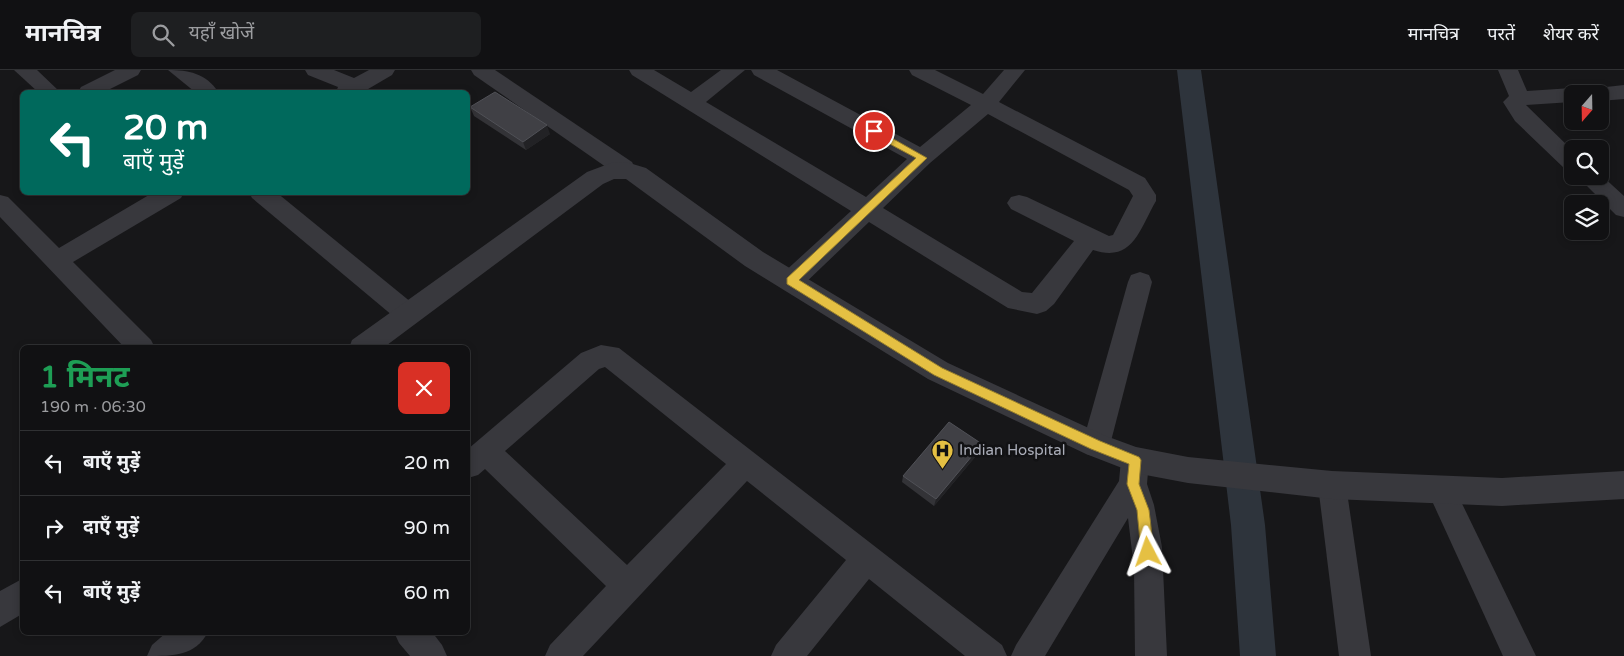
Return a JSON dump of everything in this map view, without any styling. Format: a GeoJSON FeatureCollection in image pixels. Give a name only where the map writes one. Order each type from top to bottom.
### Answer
{"type":"FeatureCollection","features":[{"type":"Feature","properties":{"kind":"street"},"geometry":{"type":"LineString","coordinates":[[25,70],[48,90]]}},
{"type":"Feature","properties":{"kind":"street"},"geometry":{"type":"LineString","coordinates":[[92,90],[131,70]]}},
{"type":"Feature","properties":{"kind":"street"},"geometry":{"type":"LineString","coordinates":[[178,70],[202,90]]}},
{"type":"Feature","properties":{"kind":"street"},"geometry":{"type":"LineString","coordinates":[[315,70],[351,90],[385,70]]}},
{"type":"Feature","properties":{"kind":"street"},"geometry":{"type":"LineString","coordinates":[[480,70],[624,168],[638,174],[754,259],[938,371],[1096,445],[1134,472],[1188,470],[1332,485],[1502,492],[1624,485]]}},
{"type":"Feature","properties":{"kind":"street"},"geometry":{"type":"LineString","coordinates":[[639,70],[1017,301],[1026,304],[1037,304],[1045,297],[1089,238]]}},
{"type":"Feature","properties":{"kind":"street"},"geometry":{"type":"LineString","coordinates":[[692,102],[735,70]]}},
{"type":"Feature","properties":{"kind":"street"},"geometry":{"type":"LineString","coordinates":[[760,70],[922,158]]}},
{"type":"Feature","properties":{"kind":"street"},"geometry":{"type":"LineString","coordinates":[[918,70],[1137,184],[1145,195],[1144,201],[1121,241],[1115,246],[1105,246],[1019,203]]}},
{"type":"Feature","properties":{"kind":"street"},"geometry":{"type":"LineString","coordinates":[[791,281],[922,158],[986,104],[1015,70]]}},
{"type":"Feature","properties":{"kind":"street"},"geometry":{"type":"LineString","coordinates":[[1508,70],[1520,98]]}},
{"type":"Feature","properties":{"kind":"street"},"geometry":{"type":"LineString","coordinates":[[1609,93],[1624,92]]}},
{"type":"Feature","properties":{"kind":"street"},"geometry":{"type":"LineString","coordinates":[[1564,95],[1520,98],[1514,102],[1518,111],[1564,154]]}},
{"type":"Feature","properties":{"kind":"street"},"geometry":{"type":"LineString","coordinates":[[366,345],[595,178],[608,171],[624,168]]}},
{"type":"Feature","properties":{"kind":"street"},"geometry":{"type":"LineString","coordinates":[[1598,185],[1624,209]]}},
{"type":"Feature","properties":{"kind":"street"},"geometry":{"type":"LineString","coordinates":[[56,260],[168,195]]}},
{"type":"Feature","properties":{"kind":"street"},"geometry":{"type":"LineString","coordinates":[[264,195],[408,314]]}},
{"type":"Feature","properties":{"kind":"street"},"geometry":{"type":"LineString","coordinates":[[0,203],[139,345]]}},
{"type":"Feature","properties":{"kind":"street"},"geometry":{"type":"LineString","coordinates":[[1096,445],[1140,282]]}},
{"type":"Feature","properties":{"kind":"street"},"geometry":{"type":"LineString","coordinates":[[628,586],[476,458],[590,362],[601,356],[610,356],[991,656]]}},
{"type":"Feature","properties":{"kind":"street"},"geometry":{"type":"LineString","coordinates":[[561,656],[746,462]]}},
{"type":"Feature","properties":{"kind":"street"},"geometry":{"type":"LineString","coordinates":[[1027,656],[1134,472]]}},
{"type":"Feature","properties":{"kind":"street"},"geometry":{"type":"LineString","coordinates":[[1134,472],[1147,535],[1151,656]]}},
{"type":"Feature","properties":{"kind":"street"},"geometry":{"type":"LineString","coordinates":[[1332,485],[1355,656]]}},
{"type":"Feature","properties":{"kind":"street"},"geometry":{"type":"LineString","coordinates":[[1441,490],[1520,656]]}},
{"type":"Feature","properties":{"kind":"street"},"geometry":{"type":"LineString","coordinates":[[787,656],[867,558]]}},
{"type":"Feature","properties":{"kind":"street"},"geometry":{"type":"LineString","coordinates":[[0,611],[20,596]]}},
{"type":"Feature","properties":{"kind":"street"},"geometry":{"type":"LineString","coordinates":[[413,635],[431,656]]}},
{"type":"Feature","properties":{"kind":"building"},"geometry":{"type":"Polygon","coordinates":[[[495,92],[547,125],[523,142],[470,107],[495,92]]]}},
{"type":"Feature","properties":{"kind":"building"},"geometry":{"type":"Polygon","coordinates":[[[949,422],[982,444],[936,499],[903,476],[949,422]]]}},
{"type":"Feature","properties":{"kind":"waterway"},"geometry":{"type":"LineString","coordinates":[[1189,70],[1248,525],[1258,656]]}},
{"type":"Feature","properties":{"kind":"place","name":"Indian Hospital"},"geometry":{"type":"Point","coordinates":[943,469]}},
{"type":"Feature","properties":{"kind":"route"},"geometry":{"type":"LineString","coordinates":[[874,131],[922,158],[791,281],[938,371],[1096,445],[1135,460],[1133,484],[1143,510],[1148,552]]}}]}
